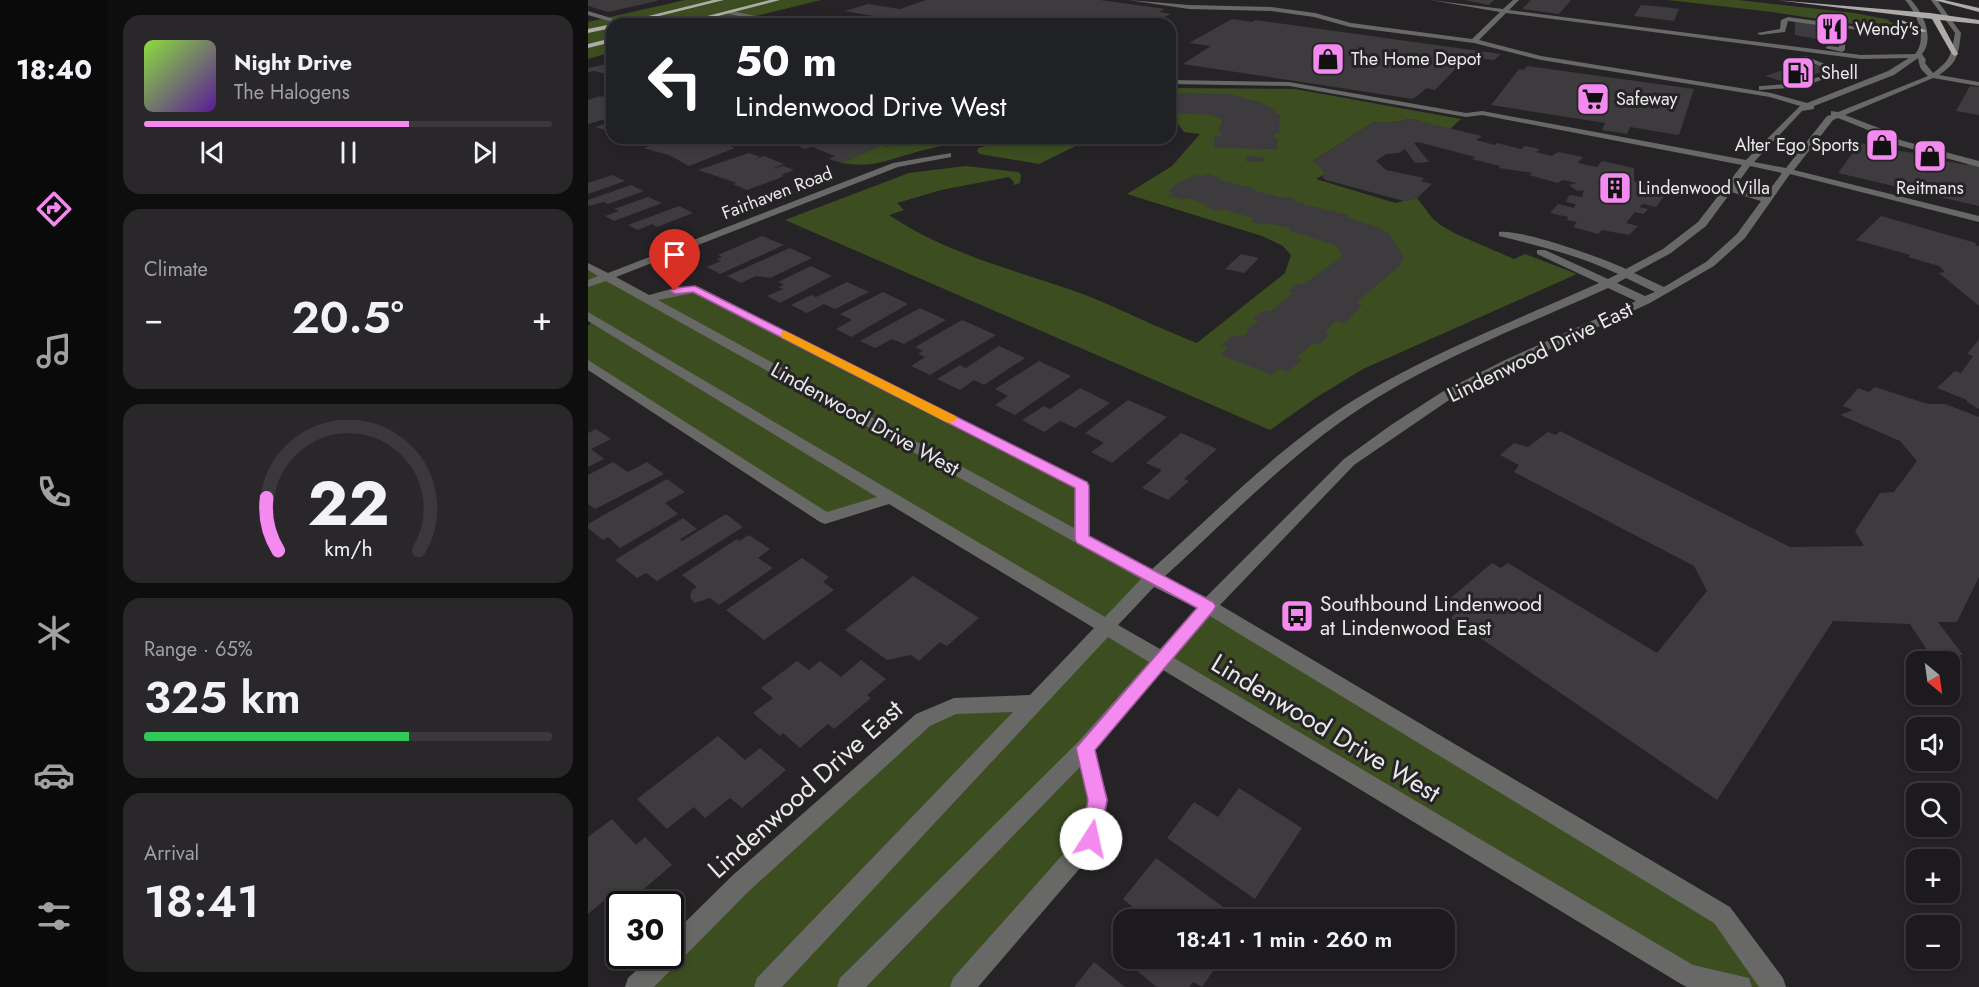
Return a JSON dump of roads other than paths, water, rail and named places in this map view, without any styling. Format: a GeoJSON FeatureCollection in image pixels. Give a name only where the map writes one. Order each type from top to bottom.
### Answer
{"type":"FeatureCollection","features":[{"type":"Feature","properties":{"kind":"main road"},"geometry":{"type":"LineString","coordinates":[[646,18],[721,0]]}},
{"type":"Feature","properties":{"kind":"main road"},"geometry":{"type":"LineString","coordinates":[[704,18],[777,0]]}},
{"type":"Feature","properties":{"kind":"main road"},"geometry":{"type":"LineString","coordinates":[[1778,0],[1979,22]]}},
{"type":"Feature","properties":{"kind":"main road"},"geometry":{"type":"LineString","coordinates":[[1848,0],[1979,12]]}},
{"type":"Feature","properties":{"kind":"main road"},"geometry":{"type":"LineString","coordinates":[[1935,0],[1979,12]]}},
{"type":"Feature","properties":{"kind":"main road"},"geometry":{"type":"LineString","coordinates":[[1916,7],[1937,19],[1955,54]]}},
{"type":"Feature","properties":{"kind":"main road"},"geometry":{"type":"LineString","coordinates":[[1865,11],[1899,20],[1924,32]]}},
{"type":"Feature","properties":{"kind":"main road"},"geometry":{"type":"LineString","coordinates":[[588,31],[606,27]]}},
{"type":"Feature","properties":{"kind":"main road"},"geometry":{"type":"LineString","coordinates":[[1958,33],[1979,28]]}},
{"type":"Feature","properties":{"kind":"main road"},"geometry":{"type":"LineString","coordinates":[[588,46],[606,42]]}},
{"type":"Feature","properties":{"kind":"street"},"geometry":{"type":"LineString","coordinates":[[1131,0],[1189,7],[1271,9],[1315,15],[1350,25],[1474,41],[1542,58],[1772,95],[1832,115],[1870,135],[1979,164]]}},
{"type":"Feature","properties":{"kind":"street"},"geometry":{"type":"LineString","coordinates":[[1222,8],[1237,0]]}},
{"type":"Feature","properties":{"kind":"street"},"geometry":{"type":"LineString","coordinates":[[1433,0],[1504,12],[1861,57],[1918,55],[1923,60],[1921,66],[1923,69],[1933,76],[1979,84]]}},
{"type":"Feature","properties":{"kind":"street"},"geometry":{"type":"LineString","coordinates":[[1474,41],[1516,0]]}},
{"type":"Feature","properties":{"kind":"street"},"geometry":{"type":"LineString","coordinates":[[1908,0],[1916,7],[1924,32],[1923,49],[1918,55]]}},
{"type":"Feature","properties":{"kind":"street"},"geometry":{"type":"LineString","coordinates":[[1935,0],[1958,33]]}},
{"type":"Feature","properties":{"kind":"street"},"geometry":{"type":"LineString","coordinates":[[728,12],[755,18]]}},
{"type":"Feature","properties":{"kind":"street"},"geometry":{"type":"LineString","coordinates":[[588,13],[606,19]]}},
{"type":"Feature","properties":{"kind":"street"},"geometry":{"type":"LineString","coordinates":[[1842,24],[1842,50],[1760,35],[1783,31],[1784,20],[1788,19],[1842,24],[1864,29]]}},
{"type":"Feature","properties":{"kind":"street","name":"Lindenwood Drive East"},"geometry":{"type":"LineString","coordinates":[[849,987],[1085,748],[1208,606],[1349,462],[1447,395],[1507,364],[1646,301],[1710,264],[1741,236],[1832,115],[1933,76],[1950,64],[1955,54],[1958,33]]}},
{"type":"Feature","properties":{"kind":"street"},"geometry":{"type":"LineString","coordinates":[[1861,57],[1870,52]]}},
{"type":"Feature","properties":{"kind":"street","name":"Lindenwood Drive East"},"geometry":{"type":"LineString","coordinates":[[766,987],[1152,578],[1307,439],[1354,406],[1410,373],[1609,283],[1667,251],[1702,224],[1731,189],[1748,163],[1803,107],[1891,73],[1918,55]]}},
{"type":"Feature","properties":{"kind":"street"},"geometry":{"type":"LineString","coordinates":[[1861,57],[1878,64],[1891,73]]}},
{"type":"Feature","properties":{"kind":"street"},"geometry":{"type":"LineString","coordinates":[[1745,90],[1801,85],[1841,72],[1805,58]]}},
{"type":"Feature","properties":{"kind":"street"},"geometry":{"type":"LineString","coordinates":[[1950,64],[1979,79]]}},
{"type":"Feature","properties":{"kind":"street"},"geometry":{"type":"LineString","coordinates":[[1176,82],[1289,84],[1466,115],[1482,112],[1788,171],[1979,219]]}},
{"type":"Feature","properties":{"kind":"street"},"geometry":{"type":"LineString","coordinates":[[1803,107],[1818,109]]}},
{"type":"Feature","properties":{"kind":"street","name":"Fairhaven Road"},"geometry":{"type":"LineString","coordinates":[[588,284],[896,165],[948,155]]}},
{"type":"Feature","properties":{"kind":"street"},"geometry":{"type":"LineString","coordinates":[[1731,189],[1767,200]]}},
{"type":"Feature","properties":{"kind":"street"},"geometry":{"type":"LineString","coordinates":[[1646,301],[1503,234],[1556,247],[1604,263],[1664,292]]}},
{"type":"Feature","properties":{"kind":"street","name":"Lindenwood Drive West"},"geometry":{"type":"LineString","coordinates":[[588,266],[1152,578],[1208,606],[1722,915],[1774,987]]}},
{"type":"Feature","properties":{"kind":"street","name":"Lindenwood Drive West"},"geometry":{"type":"LineString","coordinates":[[648,299],[675,291],[695,289],[1082,486],[1082,539]]}},
{"type":"Feature","properties":{"kind":"street","name":"Lindenwood Drive West"},"geometry":{"type":"LineString","coordinates":[[590,321],[891,498],[1689,976],[1740,987]]}},
{"type":"Feature","properties":{"kind":"street"},"geometry":{"type":"LineString","coordinates":[[588,364],[825,518],[891,498]]}},
{"type":"Feature","properties":{"kind":"street","name":"Lindenwood Drive East"},"geometry":{"type":"LineString","coordinates":[[684,941],[741,883],[923,720],[954,706],[1033,703]]}},
{"type":"Feature","properties":{"kind":"street"},"geometry":{"type":"LineString","coordinates":[[962,987],[1091,839],[1098,800],[1085,748]]}},
{"type":"Feature","properties":{"kind":"street","name":"Lindenwood Drive East"},"geometry":{"type":"LineString","coordinates":[[637,987],[656,969]]}},
{"type":"Feature","properties":{"kind":"place","name":"Wendy's"},"geometry":{"type":"Point","coordinates":[1832,29]}},
{"type":"Feature","properties":{"kind":"place","name":"The Home Depot"},"geometry":{"type":"Point","coordinates":[1328,59]}},
{"type":"Feature","properties":{"kind":"place","name":"Shell"},"geometry":{"type":"Point","coordinates":[1798,73]}},
{"type":"Feature","properties":{"kind":"place","name":"Safeway"},"geometry":{"type":"Point","coordinates":[1593,99]}},
{"type":"Feature","properties":{"kind":"place","name":"Alter Ego Sports"},"geometry":{"type":"Point","coordinates":[1882,145]}},
{"type":"Feature","properties":{"kind":"place","name":"Reitmans"},"geometry":{"type":"Point","coordinates":[1930,156]}},
{"type":"Feature","properties":{"kind":"place","name":"Lindenwood Villa"},"geometry":{"type":"Point","coordinates":[1615,188]}},
{"type":"Feature","properties":{"kind":"place","name":"Southbound Lindenwood at Lindenwood East"},"geometry":{"type":"Point","coordinates":[1297,616]}}]}
